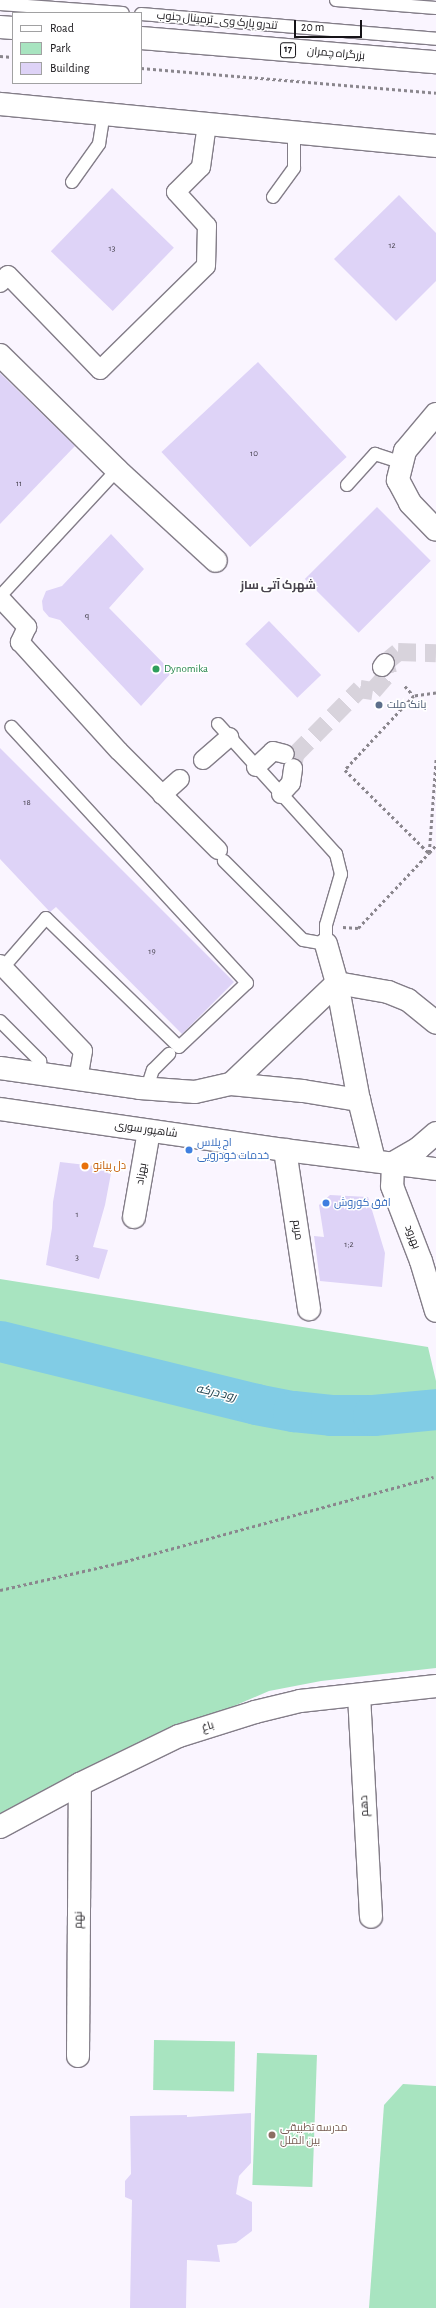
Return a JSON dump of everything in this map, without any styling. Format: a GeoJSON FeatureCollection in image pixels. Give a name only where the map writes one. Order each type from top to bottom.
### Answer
{"type":"FeatureCollection","features":[{"type":"Feature","properties":{"kind":"main road"},"geometry":{"type":"LineString","coordinates":[[0,27],[12,28]]}},
{"type":"Feature","properties":{"kind":"main road","name":"بزرگراه چمران"},"geometry":{"type":"LineString","coordinates":[[142,38],[436,62]]}},
{"type":"Feature","properties":{"kind":"main road"},"geometry":{"type":"LineString","coordinates":[[0,104],[436,146]]}},
{"type":"Feature","properties":{"kind":"main road"},"geometry":{"type":"LineString","coordinates":[[0,355],[117,470],[216,561]]}},
{"type":"Feature","properties":{"kind":"main road"},"geometry":{"type":"LineString","coordinates":[[436,414],[405,451],[398,480],[410,504],[436,530]]}},
{"type":"Feature","properties":{"kind":"main road","name":"بهرود"},"geometry":{"type":"LineString","coordinates":[[326,934],[337,983],[359,1100],[421,1261],[436,1311]]}},
{"type":"Feature","properties":{"kind":"main road"},"geometry":{"type":"LineString","coordinates":[[231,1084],[337,983],[388,992],[408,1000],[436,1023]]}},
{"type":"Feature","properties":{"kind":"main road"},"geometry":{"type":"LineString","coordinates":[[0,1068],[147,1088],[195,1092],[231,1084],[302,1091],[359,1100]]}},
{"type":"Feature","properties":{"kind":"main road","name":"شاهپور سوری"},"geometry":{"type":"LineString","coordinates":[[0,1109],[285,1150],[436,1168]]}},
{"type":"Feature","properties":{"kind":"main road","name":"بهزاد"},"geometry":{"type":"LineString","coordinates":[[134,1217],[149,1131]]}},
{"type":"Feature","properties":{"kind":"main road"},"geometry":{"type":"LineString","coordinates":[[383,1162],[419,1148],[436,1133]]}},
{"type":"Feature","properties":{"kind":"main road","name":"مریم"},"geometry":{"type":"LineString","coordinates":[[285,1150],[309,1309]]}},
{"type":"Feature","properties":{"kind":"main road","name":"باغ"},"geometry":{"type":"LineString","coordinates":[[0,1827],[80,1784],[186,1734],[300,1701],[436,1686]]}},
{"type":"Feature","properties":{"kind":"main road","name":"دهم"},"geometry":{"type":"LineString","coordinates":[[359,1695],[370,1917]]}},
{"type":"Feature","properties":{"kind":"main road","name":"نهم"},"geometry":{"type":"LineString","coordinates":[[78,2056],[80,1784]]}},
{"type":"Feature","properties":{"kind":"street"},"geometry":{"type":"LineString","coordinates":[[0,283],[8,275],[100,370],[206,266],[207,226],[176,192],[201,167],[207,124]]}},
{"type":"Feature","properties":{"kind":"street"},"geometry":{"type":"LineString","coordinates":[[2,595],[27,627],[20,642],[119,752],[221,855]]}},
{"type":"Feature","properties":{"kind":"street"},"geometry":{"type":"LineString","coordinates":[[203,760],[223,731]]}},
{"type":"Feature","properties":{"kind":"street"},"geometry":{"type":"LineString","coordinates":[[256,767],[272,751],[289,761],[291,783],[280,794]]}},
{"type":"Feature","properties":{"kind":"street"},"geometry":{"type":"LineString","coordinates":[[162,795],[180,779]]}},
{"type":"Feature","properties":{"kind":"street"},"geometry":{"type":"LineString","coordinates":[[1,967],[83,1051],[78,1079]]}},
{"type":"Feature","properties":{"kind":"lane"},"geometry":{"type":"LineString","coordinates":[[336,0],[436,8]]}},
{"type":"Feature","properties":{"kind":"lane"},"geometry":{"type":"LineString","coordinates":[[0,4],[109,12]]}},
{"type":"Feature","properties":{"kind":"lane","name":"تندرو پارک وی ـ ترمینال جنوب"},"geometry":{"type":"LineString","coordinates":[[142,14],[436,39]]}},
{"type":"Feature","properties":{"kind":"lane"},"geometry":{"type":"LineString","coordinates":[[72,182],[99,144],[104,114]]}},
{"type":"Feature","properties":{"kind":"lane"},"geometry":{"type":"LineString","coordinates":[[273,197],[294,168],[294,132]]}},
{"type":"Feature","properties":{"kind":"lane"},"geometry":{"type":"LineString","coordinates":[[347,485],[375,454],[402,463]]}},
{"type":"Feature","properties":{"kind":"lane"},"geometry":{"type":"LineString","coordinates":[[2,595],[117,470]]}},
{"type":"Feature","properties":{"kind":"lane"},"geometry":{"type":"LineString","coordinates":[[1,967],[46,918],[179,1047],[247,983],[12,727]]}},
{"type":"Feature","properties":{"kind":"lane"},"geometry":{"type":"LineString","coordinates":[[221,855],[303,940],[326,934],[341,874],[336,854],[223,731]]}},
{"type":"Feature","properties":{"kind":"lane"},"geometry":{"type":"LineString","coordinates":[[0,1021],[40,1061],[41,1074]]}},
{"type":"Feature","properties":{"kind":"lane"},"geometry":{"type":"LineString","coordinates":[[147,1088],[153,1070],[169,1054]]}},
{"type":"Feature","properties":{"kind":"path"},"geometry":{"type":"LineString","coordinates":[[0,56],[12,57]]}},
{"type":"Feature","properties":{"kind":"path"},"geometry":{"type":"LineString","coordinates":[[142,68],[436,93]]}},
{"type":"Feature","properties":{"kind":"path"},"geometry":{"type":"LineString","coordinates":[[405,686],[414,696]]}},
{"type":"Feature","properties":{"kind":"path"},"geometry":{"type":"LineString","coordinates":[[429,853],[345,770],[414,696],[436,693]]}},
{"type":"Feature","properties":{"kind":"path"},"geometry":{"type":"LineString","coordinates":[[429,853],[436,758]]}},
{"type":"Feature","properties":{"kind":"path"},"geometry":{"type":"LineString","coordinates":[[326,934],[358,928],[436,845]]}},
{"type":"Feature","properties":{"kind":"path"},"geometry":{"type":"LineString","coordinates":[[0,1590],[120,1563],[433,1477]]}},
{"type":"Feature","properties":{"kind":"green space"},"geometry":{"type":"Polygon","coordinates":[[[0,1279],[428,1347],[436,1381],[436,1668],[321,1681],[269,1691],[174,1732],[0,1819],[0,1279]]]}},
{"type":"Feature","properties":{"kind":"green space"},"geometry":{"type":"Polygon","coordinates":[[[154,2040],[235,2041],[234,2091],[153,2090],[154,2040]]]}},
{"type":"Feature","properties":{"kind":"green space"},"geometry":{"type":"Polygon","coordinates":[[[257,2053],[317,2055],[312,2187],[252,2185],[257,2053]]]}},
{"type":"Feature","properties":{"kind":"green space"},"geometry":{"type":"Polygon","coordinates":[[[403,2084],[436,2086],[436,2308],[369,2308],[384,2105],[403,2084]]]}},
{"type":"Feature","properties":{"kind":"building"},"geometry":{"type":"Polygon","coordinates":[[[112,188],[174,248],[113,311],[51,251],[112,188]]]}},
{"type":"Feature","properties":{"kind":"building"},"geometry":{"type":"Polygon","coordinates":[[[399,195],[436,233],[436,281],[396,321],[334,259],[399,195]]]}},
{"type":"Feature","properties":{"kind":"building"},"geometry":{"type":"Polygon","coordinates":[[[258,362],[347,457],[250,547],[161,452],[258,362]]]}},
{"type":"Feature","properties":{"kind":"building"},"geometry":{"type":"Polygon","coordinates":[[[0,373],[75,446],[0,524],[0,373]]]}},
{"type":"Feature","properties":{"kind":"building"},"geometry":{"type":"Polygon","coordinates":[[[377,507],[431,561],[359,633],[305,579],[377,507]]]}},
{"type":"Feature","properties":{"kind":"building"},"geometry":{"type":"Polygon","coordinates":[[[111,534],[144,569],[109,608],[172,672],[141,706],[60,620],[49,617],[43,610],[42,601],[46,591],[62,586],[111,534]]]}},
{"type":"Feature","properties":{"kind":"building"},"geometry":{"type":"Polygon","coordinates":[[[269,621],[321,675],[297,698],[245,644],[269,621]]]}},
{"type":"Feature","properties":{"kind":"building"},"geometry":{"type":"Polygon","coordinates":[[[0,748],[234,982],[182,1034],[56,907],[50,912],[0,859],[0,748]]]}},
{"type":"Feature","properties":{"kind":"building"},"geometry":{"type":"Polygon","coordinates":[[[60,1162],[112,1168],[105,1205],[93,1247],[108,1250],[99,1279],[46,1265],[52,1228],[53,1202],[60,1162]]]}},
{"type":"Feature","properties":{"kind":"building"},"geometry":{"type":"Polygon","coordinates":[[[330,1195],[368,1197],[385,1253],[382,1287],[320,1281],[314,1236],[324,1237],[319,1205],[330,1195]]]}},
{"type":"Feature","properties":{"kind":"building"},"geometry":{"type":"Polygon","coordinates":[[[251,2113],[251,2163],[239,2176],[236,2194],[252,2202],[252,2231],[236,2243],[217,2245],[220,2262],[187,2260],[186,2308],[130,2308],[132,2200],[125,2197],[125,2181],[131,2174],[130,2116],[187,2115],[187,2117],[251,2113]]]}},
{"type":"Feature","properties":{"kind":"waterway","name":"رود درکه"},"geometry":{"type":"LineString","coordinates":[[0,1341],[256,1404],[293,1411],[331,1415],[373,1415],[436,1409]]}},
{"type":"Feature","properties":{"kind":"tunnel"},"geometry":{"type":"LineString","coordinates":[[293,768],[295,755],[360,689],[373,691],[388,674],[385,663],[398,652],[436,653]]}},
{"type":"Feature","properties":{"kind":"place","name":"Dynomika"},"geometry":{"type":"Point","coordinates":[156,669]}},
{"type":"Feature","properties":{"kind":"place","name":"بانک ملت"},"geometry":{"type":"Point","coordinates":[379,705]}},
{"type":"Feature","properties":{"kind":"place","name":"اچ پلاس خدمات خودرویی"},"geometry":{"type":"Point","coordinates":[189,1150]}},
{"type":"Feature","properties":{"kind":"place","name":"دل پیانو"},"geometry":{"type":"Point","coordinates":[85,1166]}},
{"type":"Feature","properties":{"kind":"place","name":"افق کوروش"},"geometry":{"type":"Point","coordinates":[326,1203]}},
{"type":"Feature","properties":{"kind":"place","name":"مدرسه تطبیقی بین الملل"},"geometry":{"type":"Point","coordinates":[272,2135]}},
{"type":"Feature","properties":{"kind":"district","name":"شهرک آتی ساز"},"geometry":{"type":"Point","coordinates":[278,586]}}]}
